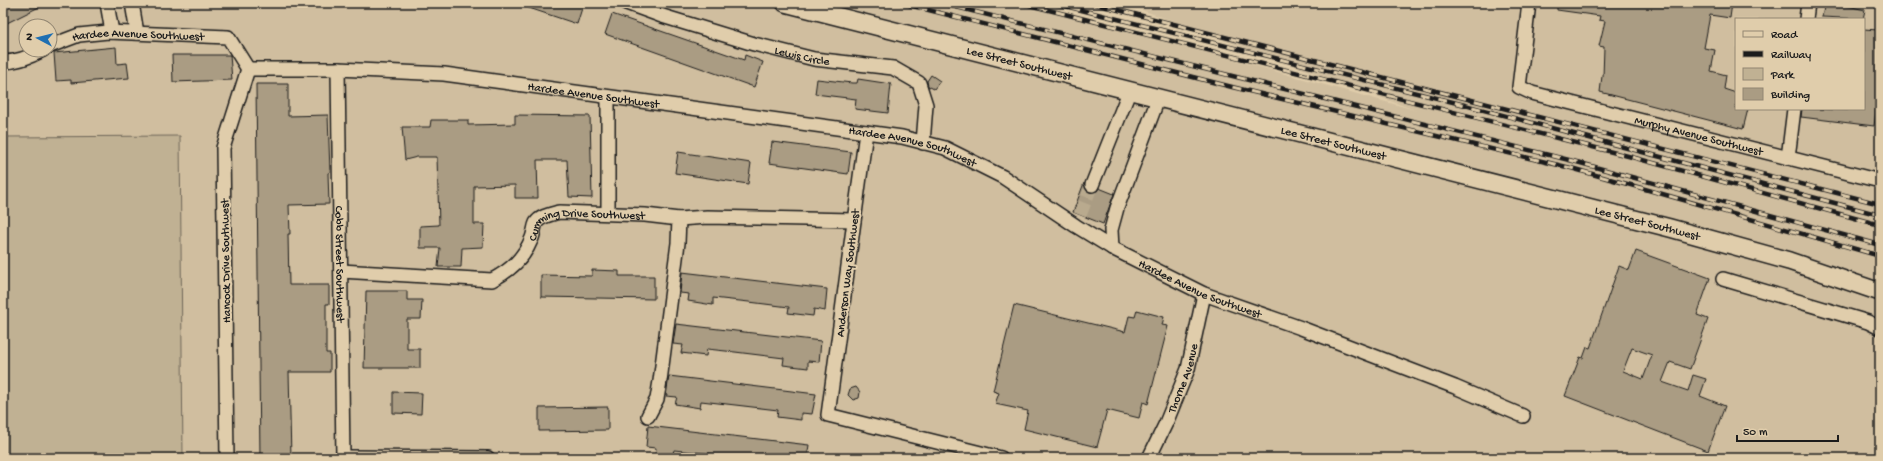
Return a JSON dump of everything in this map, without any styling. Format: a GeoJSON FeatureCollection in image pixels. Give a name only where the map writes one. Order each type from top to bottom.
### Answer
{"type":"FeatureCollection","features":[{"type":"Feature","properties":{"kind":"main road","name":"Lee Street Southwest"},"geometry":{"type":"LineString","coordinates":[[784,3],[1129,92],[1670,228],[1789,261],[1880,292]]}},
{"type":"Feature","properties":{"kind":"street"},"geometry":{"type":"LineString","coordinates":[[107,3],[112,32]]}},
{"type":"Feature","properties":{"kind":"street"},"geometry":{"type":"LineString","coordinates":[[132,3],[137,33]]}},
{"type":"Feature","properties":{"kind":"street","name":"Lewis Circle"},"geometry":{"type":"LineString","coordinates":[[626,3],[681,22],[754,44],[814,59],[893,68],[919,83],[926,104],[923,143]]}},
{"type":"Feature","properties":{"kind":"street","name":"Murphy Avenue Southwest"},"geometry":{"type":"LineString","coordinates":[[1529,3],[1519,87],[1532,93],[1880,181]]}},
{"type":"Feature","properties":{"kind":"street"},"geometry":{"type":"LineString","coordinates":[[1806,18],[1808,3]]}},
{"type":"Feature","properties":{"kind":"street","name":"Hardee Avenue Southwest"},"geometry":{"type":"LineString","coordinates":[[58,43],[79,35],[112,32],[228,37],[248,69],[338,69],[444,74],[902,137],[945,148],[1003,177],[1078,221],[1112,248],[1204,294],[1426,376],[1523,416]]}},
{"type":"Feature","properties":{"kind":"street"},"geometry":{"type":"LineString","coordinates":[[3,62],[13,62],[28,58]]}},
{"type":"Feature","properties":{"kind":"street","name":"Hancock Drive Southwest"},"geometry":{"type":"LineString","coordinates":[[227,458],[224,148],[248,69]]}},
{"type":"Feature","properties":{"kind":"street","name":"Cobb Street Southwest"},"geometry":{"type":"LineString","coordinates":[[338,69],[343,458]]}},
{"type":"Feature","properties":{"kind":"street"},"geometry":{"type":"LineString","coordinates":[[1092,185],[1129,92]]}},
{"type":"Feature","properties":{"kind":"street"},"geometry":{"type":"LineString","coordinates":[[608,96],[608,213]]}},
{"type":"Feature","properties":{"kind":"street"},"geometry":{"type":"LineString","coordinates":[[1112,248],[1111,230],[1116,208],[1158,99]]}},
{"type":"Feature","properties":{"kind":"street"},"geometry":{"type":"LineString","coordinates":[[1788,158],[1794,110]]}},
{"type":"Feature","properties":{"kind":"street","name":"Anderson Way Southwest"},"geometry":{"type":"LineString","coordinates":[[866,132],[828,415],[1001,458]]}},
{"type":"Feature","properties":{"kind":"street","name":"Cumming Drive Southwest"},"geometry":{"type":"LineString","coordinates":[[341,271],[492,280],[506,273],[518,263],[527,250],[536,222],[547,215],[559,212],[608,213],[679,219],[707,217],[854,220]]}},
{"type":"Feature","properties":{"kind":"street"},"geometry":{"type":"LineString","coordinates":[[648,416],[657,399],[660,381],[678,243],[679,219]]}},
{"type":"Feature","properties":{"kind":"street"},"geometry":{"type":"LineString","coordinates":[[1723,279],[1868,322],[1880,328]]}},
{"type":"Feature","properties":{"kind":"street","name":"Thorne Avenue"},"geometry":{"type":"LineString","coordinates":[[1149,458],[1166,424],[1188,369],[1204,294]]}},
{"type":"Feature","properties":{"kind":"street"},"geometry":{"type":"LineString","coordinates":[[343,458],[488,458]]}},
{"type":"Feature","properties":{"kind":"shaded area"},"geometry":{"type":"Polygon","coordinates":[[[3,3],[1031,3],[1415,110],[1123,3],[1880,3],[1880,458],[3,458],[3,3]]]}},
{"type":"Feature","properties":{"kind":"green space"},"geometry":{"type":"Polygon","coordinates":[[[180,136],[183,458],[5,458],[3,137],[180,136]]]}},
{"type":"Feature","properties":{"kind":"building"},"geometry":{"type":"Polygon","coordinates":[[[3,3],[47,3],[3,25],[3,3]]]}},
{"type":"Feature","properties":{"kind":"building"},"geometry":{"type":"Polygon","coordinates":[[[521,3],[576,3],[583,5],[577,24],[520,5],[521,3]]]}},
{"type":"Feature","properties":{"kind":"building"},"geometry":{"type":"Polygon","coordinates":[[[1557,3],[1732,3],[1730,18],[1710,15],[1704,48],[1715,50],[1711,71],[1726,75],[1724,89],[1735,93],[1735,110],[1748,110],[1743,129],[1600,92],[1602,76],[1603,77],[1604,47],[1599,46],[1605,21],[1599,20],[1600,16],[1557,10],[1557,3]]]}},
{"type":"Feature","properties":{"kind":"building"},"geometry":{"type":"Polygon","coordinates":[[[1825,3],[1835,3],[1865,10],[1863,18],[1822,17],[1825,3]]]}},
{"type":"Feature","properties":{"kind":"building"},"geometry":{"type":"Polygon","coordinates":[[[612,14],[744,60],[745,55],[763,62],[754,87],[605,34],[612,14]]]}},
{"type":"Feature","properties":{"kind":"building"},"geometry":{"type":"Polygon","coordinates":[[[1865,29],[1878,30],[1877,34],[1880,34],[1880,81],[1874,126],[1801,117],[1802,110],[1865,110],[1865,29]]]}},
{"type":"Feature","properties":{"kind":"building"},"geometry":{"type":"Polygon","coordinates":[[[116,47],[117,64],[127,63],[129,78],[71,83],[71,80],[56,81],[54,58],[58,58],[58,53],[116,47]]]}},
{"type":"Feature","properties":{"kind":"building"},"geometry":{"type":"Polygon","coordinates":[[[172,55],[230,55],[232,80],[173,82],[172,55]]]}},
{"type":"Feature","properties":{"kind":"building"},"geometry":{"type":"Polygon","coordinates":[[[931,75],[940,81],[934,89],[928,86],[927,81],[931,75]]]}},
{"type":"Feature","properties":{"kind":"building"},"geometry":{"type":"Polygon","coordinates":[[[817,79],[857,83],[858,79],[891,84],[888,113],[855,109],[856,99],[815,94],[817,79]]]}},
{"type":"Feature","properties":{"kind":"building"},"geometry":{"type":"Polygon","coordinates":[[[256,84],[288,84],[288,116],[328,115],[330,172],[328,173],[329,204],[289,205],[290,234],[288,234],[289,285],[329,285],[329,304],[326,304],[326,353],[330,353],[330,372],[289,372],[291,458],[260,458],[256,84]]]}},
{"type":"Feature","properties":{"kind":"building"},"geometry":{"type":"Polygon","coordinates":[[[515,115],[590,116],[592,198],[569,197],[567,160],[537,160],[538,198],[515,198],[515,185],[474,186],[474,224],[484,224],[483,247],[462,248],[461,267],[438,267],[440,248],[420,248],[420,226],[439,225],[437,157],[417,157],[405,160],[402,127],[430,127],[431,120],[468,120],[468,125],[515,124],[515,115]]]}},
{"type":"Feature","properties":{"kind":"building"},"geometry":{"type":"Polygon","coordinates":[[[772,142],[851,152],[848,174],[769,163],[772,142]]]}},
{"type":"Feature","properties":{"kind":"building"},"geometry":{"type":"Polygon","coordinates":[[[678,152],[751,163],[748,184],[675,173],[678,152]]]}},
{"type":"Feature","properties":{"kind":"building"},"geometry":{"type":"Polygon","coordinates":[[[1084,183],[1086,190],[1089,193],[1097,191],[1099,188],[1114,194],[1103,224],[1073,212],[1084,183]]]}},
{"type":"Feature","properties":{"kind":"building"},"geometry":{"type":"Polygon","coordinates":[[[1636,251],[1710,278],[1697,315],[1708,319],[1690,369],[1670,362],[1662,382],[1688,391],[1693,375],[1706,379],[1700,396],[1725,406],[1708,451],[1565,396],[1580,357],[1583,358],[1587,347],[1590,348],[1619,266],[1629,270],[1636,251]],[[1632,348],[1623,371],[1643,379],[1652,355],[1632,348]]]}},
{"type":"Feature","properties":{"kind":"building"},"geometry":{"type":"Polygon","coordinates":[[[592,270],[619,271],[619,276],[654,276],[654,299],[541,297],[541,275],[592,276],[592,270]]]}},
{"type":"Feature","properties":{"kind":"building"},"geometry":{"type":"Polygon","coordinates":[[[682,272],[827,289],[825,311],[814,309],[813,316],[788,313],[789,307],[749,302],[713,298],[713,305],[688,301],[689,294],[680,293],[682,272]]]}},
{"type":"Feature","properties":{"kind":"building"},"geometry":{"type":"Polygon","coordinates":[[[366,291],[407,291],[407,300],[422,300],[421,319],[407,319],[407,349],[420,349],[420,368],[364,368],[366,291]]]}},
{"type":"Feature","properties":{"kind":"building"},"geometry":{"type":"Polygon","coordinates":[[[1014,305],[1125,332],[1129,316],[1135,317],[1137,310],[1164,317],[1162,325],[1168,326],[1148,404],[1143,402],[1139,418],[1107,410],[1097,447],[1024,429],[1028,411],[995,404],[999,393],[993,391],[1014,305]]]}},
{"type":"Feature","properties":{"kind":"building"},"geometry":{"type":"Polygon","coordinates":[[[676,324],[821,341],[819,362],[808,361],[808,368],[783,365],[784,358],[735,352],[707,349],[706,356],[681,353],[683,345],[673,344],[676,324]]]}},
{"type":"Feature","properties":{"kind":"building"},"geometry":{"type":"Polygon","coordinates":[[[669,376],[816,394],[812,414],[801,413],[801,420],[777,417],[778,410],[701,401],[700,408],[675,404],[677,397],[666,396],[669,376]]]}},
{"type":"Feature","properties":{"kind":"building"},"geometry":{"type":"Polygon","coordinates":[[[856,387],[860,392],[859,398],[853,400],[848,395],[850,389],[856,387]]]}},
{"type":"Feature","properties":{"kind":"building"},"geometry":{"type":"Polygon","coordinates":[[[393,392],[422,393],[421,414],[393,413],[393,392]]]}},
{"type":"Feature","properties":{"kind":"building"},"geometry":{"type":"Polygon","coordinates":[[[608,407],[608,430],[539,431],[539,408],[608,407]]]}},
{"type":"Feature","properties":{"kind":"building"},"geometry":{"type":"Polygon","coordinates":[[[648,426],[809,445],[807,458],[729,456],[729,458],[713,458],[713,454],[674,450],[672,457],[655,455],[656,448],[646,447],[648,426]]]}},
{"type":"Feature","properties":{"kind":"tunnel"},"geometry":{"type":"LineString","coordinates":[[1080,215],[1092,185]]}},
{"type":"Feature","properties":{"kind":"railway"},"geometry":{"type":"LineString","coordinates":[[901,3],[1232,87],[1571,168],[1880,256]]}},
{"type":"Feature","properties":{"kind":"railway"},"geometry":{"type":"LineString","coordinates":[[940,3],[1573,161],[1880,245]]}},
{"type":"Feature","properties":{"kind":"railway"},"geometry":{"type":"LineString","coordinates":[[1021,3],[1628,156],[1880,225]]}},
{"type":"Feature","properties":{"kind":"railway"},"geometry":{"type":"LineString","coordinates":[[1053,3],[1461,104],[1880,215]]}},
{"type":"Feature","properties":{"kind":"railway"},"geometry":{"type":"LineString","coordinates":[[1091,3],[1880,204]]}}]}
